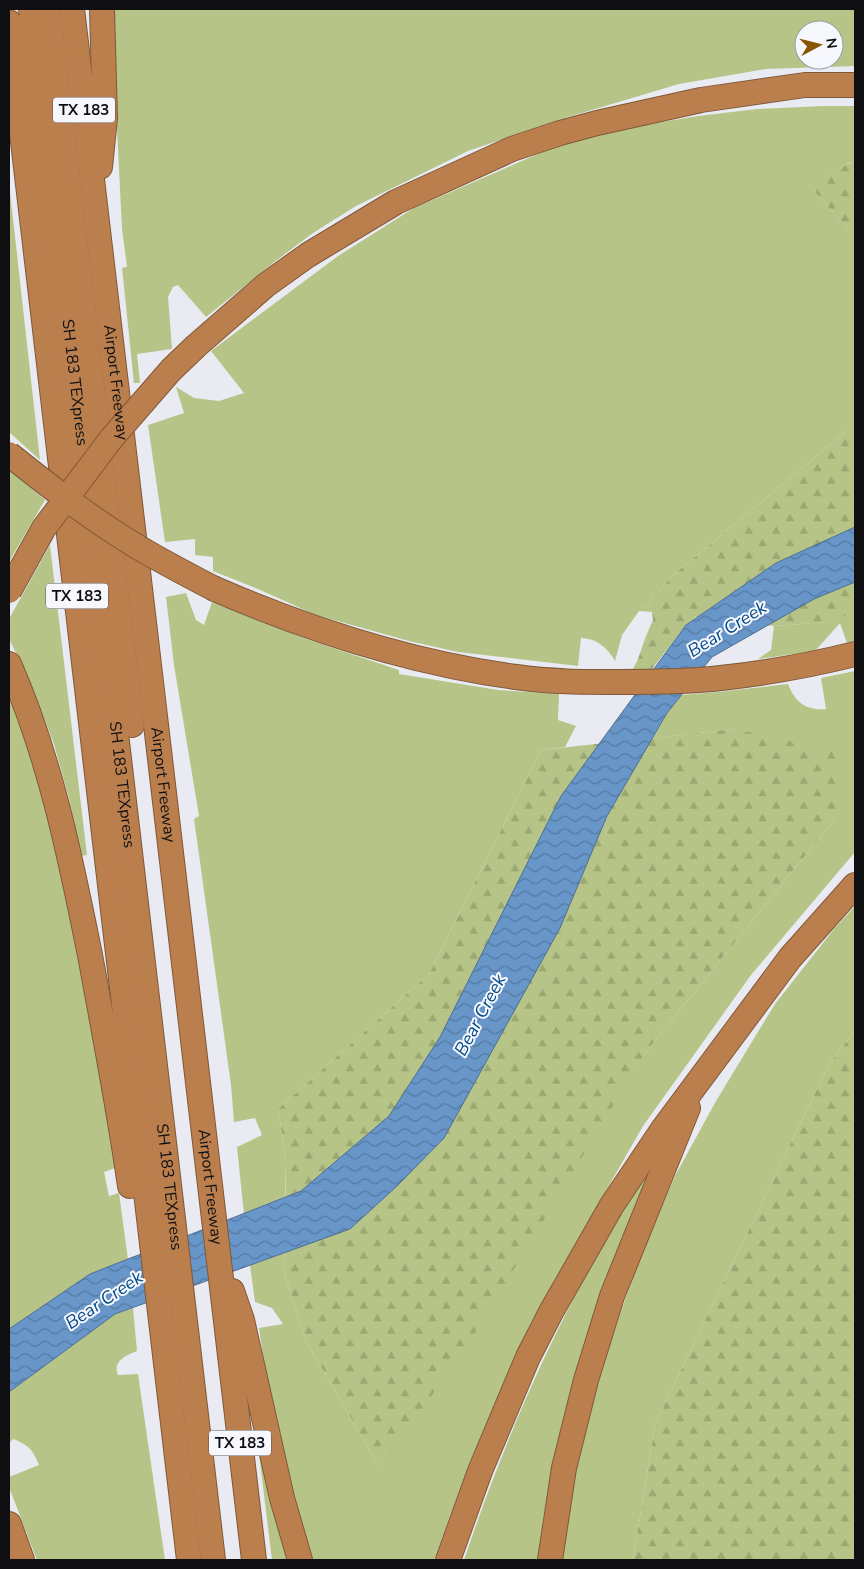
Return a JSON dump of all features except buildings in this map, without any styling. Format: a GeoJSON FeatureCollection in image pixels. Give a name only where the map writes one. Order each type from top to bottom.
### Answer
{"type":"FeatureCollection","features":[{"type":"Feature","properties":{"kind":"highway","name":"SH 183 TEXpress"},"geometry":{"type":"LineString","coordinates":[[31,9],[174,1159],[195,1338],[214,1560]]}},
{"type":"Feature","properties":{"kind":"highway","name":"SH 183 TEXpress"},"geometry":{"type":"LineString","coordinates":[[48,9],[174,1159]]}},
{"type":"Feature","properties":{"kind":"highway","name":"Airport Freeway"},"geometry":{"type":"LineString","coordinates":[[72,9],[204,1147],[217,1250],[234,1323],[254,1560]]}},
{"type":"Feature","properties":{"kind":"highway"},"geometry":{"type":"LineString","coordinates":[[96,212],[106,118],[102,9]]}},
{"type":"Feature","properties":{"kind":"highway","name":"TX 183"},"geometry":{"type":"LineString","coordinates":[[9,22],[136,1173]]}},
{"type":"Feature","properties":{"kind":"highway"},"geometry":{"type":"LineString","coordinates":[[9,591],[44,528],[111,439],[171,370],[266,285],[308,255],[396,202],[512,149],[597,123],[701,100],[805,85],[855,85]]}},
{"type":"Feature","properties":{"kind":"highway"},"geometry":{"type":"LineString","coordinates":[[9,454],[45,483],[105,526],[154,557],[216,589],[272,614],[380,649],[445,664],[517,677],[559,680],[658,682],[720,678],[783,670],[846,656]]}},
{"type":"Feature","properties":{"kind":"highway"},"geometry":{"type":"LineString","coordinates":[[9,664],[33,721],[65,837],[114,1078],[136,1173],[159,1353],[176,1450],[189,1560]]}},
{"type":"Feature","properties":{"kind":"highway"},"geometry":{"type":"LineString","coordinates":[[448,1560],[480,1471],[507,1406],[551,1312],[612,1206],[663,1129],[790,958],[855,885]]}},
{"type":"Feature","properties":{"kind":"highway"},"geometry":{"type":"LineString","coordinates":[[550,1560],[564,1468],[589,1370],[612,1296],[672,1152],[699,1081]]}},
{"type":"Feature","properties":{"kind":"highway"},"geometry":{"type":"LineString","coordinates":[[234,1323],[300,1560]]}},
{"type":"Feature","properties":{"kind":"highway","name":"SH 183 TEXpress"},"geometry":{"type":"LineString","coordinates":[[195,1338],[229,1560]]}},
{"type":"Feature","properties":{"kind":"highway"},"geometry":{"type":"LineString","coordinates":[[9,1524],[22,1560]]}},
{"type":"Feature","properties":{"kind":"green space"},"geometry":{"type":"Polygon","coordinates":[[[111,9],[855,10],[855,66],[844,66],[844,20],[794,20],[794,68],[765,69],[679,84],[565,118],[468,151],[356,206],[313,233],[206,317],[178,285],[173,287],[168,297],[172,349],[137,354],[140,383],[134,383],[122,268],[127,267],[122,229],[111,9]]]}},
{"type":"Feature","properties":{"kind":"green space"},"geometry":{"type":"Polygon","coordinates":[[[855,106],[855,165],[851,162],[808,184],[855,237],[855,424],[672,576],[648,604],[639,611],[622,635],[615,661],[601,645],[586,638],[581,638],[578,666],[458,652],[409,641],[316,615],[213,571],[213,557],[195,555],[195,539],[165,542],[148,425],[184,413],[176,387],[194,398],[219,401],[244,393],[211,351],[338,256],[414,208],[561,144],[626,128],[698,116],[757,109],[855,106]]]}},
{"type":"Feature","properties":{"kind":"green space"},"geometry":{"type":"Polygon","coordinates":[[[852,162],[855,165],[855,237],[807,183],[852,162]]]}},
{"type":"Feature","properties":{"kind":"green space"},"geometry":{"type":"Polygon","coordinates":[[[9,183],[40,460],[9,432],[9,183]]]}},
{"type":"Feature","properties":{"kind":"green space"},"geometry":{"type":"Polygon","coordinates":[[[855,424],[855,612],[830,622],[774,626],[696,617],[686,625],[652,669],[633,669],[653,620],[652,612],[639,611],[648,604],[672,576],[855,424]]]}},
{"type":"Feature","properties":{"kind":"green space"},"geometry":{"type":"Polygon","coordinates":[[[9,469],[45,500],[9,562],[9,469]]]}},
{"type":"Feature","properties":{"kind":"green space"},"geometry":{"type":"Polygon","coordinates":[[[50,545],[87,855],[81,856],[69,798],[54,744],[28,677],[9,639],[9,619],[50,545]]]}},
{"type":"Feature","properties":{"kind":"green space"},"geometry":{"type":"Polygon","coordinates":[[[186,593],[196,620],[204,625],[212,602],[309,640],[399,670],[399,674],[498,690],[559,694],[558,720],[576,726],[565,747],[541,750],[429,974],[278,1109],[286,1162],[285,1197],[244,1214],[237,1147],[262,1135],[255,1118],[234,1122],[231,1085],[194,819],[199,816],[174,665],[166,597],[186,593]]]}},
{"type":"Feature","properties":{"kind":"green space"},"geometry":{"type":"Polygon","coordinates":[[[855,612],[855,641],[847,643],[840,623],[815,651],[758,659],[771,650],[774,626],[828,622],[855,612]]]}},
{"type":"Feature","properties":{"kind":"green space"},"geometry":{"type":"Polygon","coordinates":[[[855,671],[855,852],[751,975],[643,1126],[531,1322],[468,1466],[434,1560],[309,1560],[280,1445],[259,1328],[283,1324],[272,1308],[255,1302],[250,1265],[284,1253],[284,1272],[307,1343],[380,1468],[645,1053],[835,819],[734,729],[653,738],[667,713],[681,695],[788,684],[794,696],[802,704],[807,707],[826,709],[821,678],[855,671]]]}},
{"type":"Feature","properties":{"kind":"green space"},"geometry":{"type":"Polygon","coordinates":[[[9,689],[16,704],[58,846],[114,1146],[115,1168],[104,1172],[109,1196],[119,1193],[128,1260],[90,1274],[9,1329],[9,689]]]}},
{"type":"Feature","properties":{"kind":"green space"},"geometry":{"type":"Polygon","coordinates":[[[734,729],[842,752],[835,819],[645,1053],[470,1342],[380,1468],[307,1343],[284,1272],[286,1162],[278,1109],[429,974],[541,750],[734,729]]]}},
{"type":"Feature","properties":{"kind":"green space"},"geometry":{"type":"Polygon","coordinates":[[[855,906],[855,1031],[830,1062],[655,1424],[633,1560],[562,1560],[572,1486],[602,1364],[641,1255],[675,1176],[716,1101],[775,1004],[834,929],[855,906]]]}},
{"type":"Feature","properties":{"kind":"green space"},"geometry":{"type":"Polygon","coordinates":[[[855,1031],[855,1560],[633,1560],[655,1424],[830,1062],[855,1031]]]}},
{"type":"Feature","properties":{"kind":"green space"},"geometry":{"type":"Polygon","coordinates":[[[659,1150],[580,1363],[561,1432],[543,1519],[539,1560],[464,1560],[504,1451],[551,1344],[595,1259],[659,1150]]]}},
{"type":"Feature","properties":{"kind":"green space"},"geometry":{"type":"Polygon","coordinates":[[[133,1308],[137,1351],[121,1359],[117,1370],[118,1375],[138,1374],[165,1560],[37,1560],[9,1487],[9,1477],[39,1465],[35,1455],[23,1443],[13,1439],[9,1443],[9,1392],[115,1314],[133,1308]]]}},
{"type":"Feature","properties":{"kind":"green space"},"geometry":{"type":"Polygon","coordinates":[[[257,1438],[288,1560],[272,1560],[257,1438]]]}},
{"type":"Feature","properties":{"kind":"water","name":"Bear Creek"},"geometry":{"type":"Polygon","coordinates":[[[855,527],[855,582],[814,599],[712,657],[667,713],[607,816],[560,928],[444,1138],[397,1186],[350,1229],[115,1314],[9,1392],[9,1329],[90,1274],[301,1191],[389,1116],[440,1037],[561,796],[686,625],[776,563],[855,527]]]}}]}
